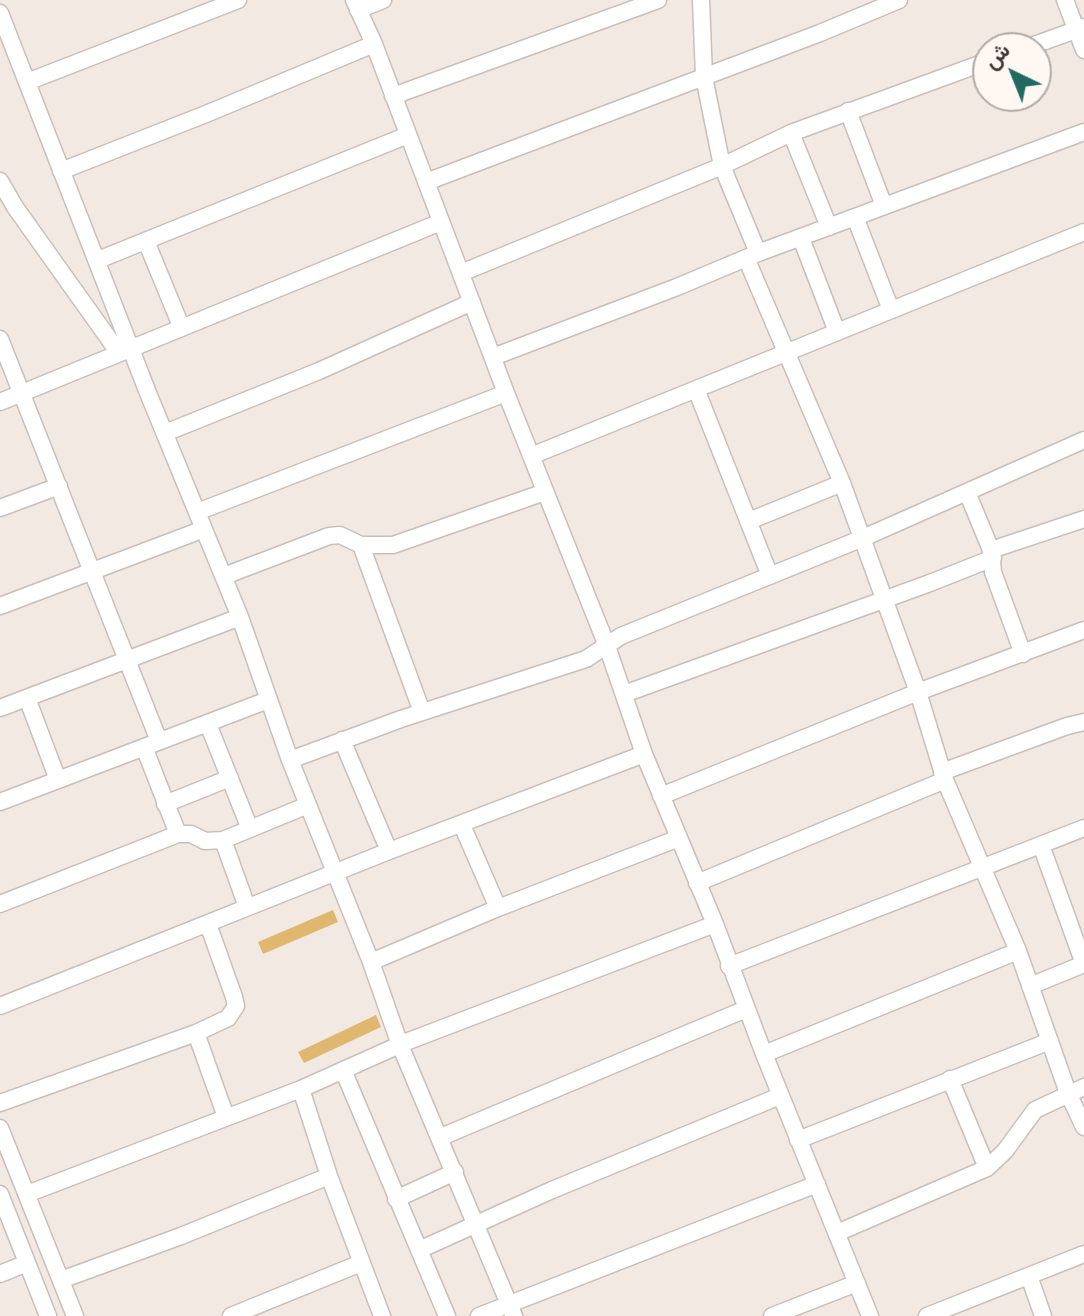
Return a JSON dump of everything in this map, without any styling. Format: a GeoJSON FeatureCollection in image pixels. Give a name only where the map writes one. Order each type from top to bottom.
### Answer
{"type":"FeatureCollection","features":[{"type":"Feature","properties":{"kind":"street"},"geometry":{"type":"LineString","coordinates":[[27,82],[238,0]]}},
{"type":"Feature","properties":{"kind":"street"},"geometry":{"type":"LineString","coordinates":[[383,0],[356,5],[374,44],[506,393],[607,646],[644,754],[715,924],[780,1096],[870,1316]]}},
{"type":"Feature","properties":{"kind":"street"},"geometry":{"type":"LineString","coordinates":[[393,96],[619,6],[658,0]]}},
{"type":"Feature","properties":{"kind":"street"},"geometry":{"type":"LineString","coordinates":[[701,0],[704,77],[722,166],[752,256],[785,353],[863,538],[918,692],[944,776],[1018,951],[1050,1041],[1076,1090],[1084,1127]]}},
{"type":"Feature","properties":{"kind":"street"},"geometry":{"type":"LineString","coordinates":[[426,182],[899,0]]}},
{"type":"Feature","properties":{"kind":"street"},"geometry":{"type":"LineString","coordinates":[[1065,0],[1080,28],[1084,50]]}},
{"type":"Feature","properties":{"kind":"street"},"geometry":{"type":"LineString","coordinates":[[0,13],[98,260],[126,350],[165,433],[240,617],[290,760],[371,962],[400,1045],[512,1310]]}},
{"type":"Feature","properties":{"kind":"street"},"geometry":{"type":"LineString","coordinates":[[1052,38],[1080,28]]}},
{"type":"Feature","properties":{"kind":"street"},"geometry":{"type":"LineString","coordinates":[[61,171],[374,44]]}},
{"type":"Feature","properties":{"kind":"street"},"geometry":{"type":"LineString","coordinates":[[461,273],[722,166],[791,133],[972,67]]}},
{"type":"Feature","properties":{"kind":"street"},"geometry":{"type":"LineString","coordinates":[[848,111],[884,206]]}},
{"type":"Feature","properties":{"kind":"street"},"geometry":{"type":"LineString","coordinates":[[493,357],[1084,132]]}},
{"type":"Feature","properties":{"kind":"street"},"geometry":{"type":"LineString","coordinates":[[791,133],[829,227]]}},
{"type":"Feature","properties":{"kind":"street"},"geometry":{"type":"LineString","coordinates":[[98,260],[408,135]]}},
{"type":"Feature","properties":{"kind":"street"},"geometry":{"type":"LineString","coordinates":[[0,181],[15,207],[126,350]]}},
{"type":"Feature","properties":{"kind":"street"},"geometry":{"type":"LineString","coordinates":[[855,217],[891,310]]}},
{"type":"Feature","properties":{"kind":"street"},"geometry":{"type":"LineString","coordinates":[[0,402],[441,222]]}},
{"type":"Feature","properties":{"kind":"street"},"geometry":{"type":"LineString","coordinates":[[531,456],[1084,232]]}},
{"type":"Feature","properties":{"kind":"street"},"geometry":{"type":"LineString","coordinates":[[801,238],[837,332]]}},
{"type":"Feature","properties":{"kind":"street"},"geometry":{"type":"LineString","coordinates":[[146,241],[181,326]]}},
{"type":"Feature","properties":{"kind":"street"},"geometry":{"type":"LineString","coordinates":[[165,433],[319,371],[472,302]]}},
{"type":"Feature","properties":{"kind":"street"},"geometry":{"type":"LineString","coordinates":[[0,339],[129,661],[165,804],[178,834]]}},
{"type":"Feature","properties":{"kind":"street"},"geometry":{"type":"LineString","coordinates":[[696,389],[770,576]]}},
{"type":"Feature","properties":{"kind":"street"},"geometry":{"type":"LineString","coordinates":[[197,512],[506,393]]}},
{"type":"Feature","properties":{"kind":"street"},"geometry":{"type":"LineString","coordinates":[[290,760],[422,712],[586,659],[621,636],[863,538],[1084,440]]}},
{"type":"Feature","properties":{"kind":"street"},"geometry":{"type":"LineString","coordinates":[[749,521],[842,483]]}},
{"type":"Feature","properties":{"kind":"street"},"geometry":{"type":"LineString","coordinates":[[0,508],[59,486]]}},
{"type":"Feature","properties":{"kind":"street"},"geometry":{"type":"LineString","coordinates":[[224,576],[329,536],[340,535],[361,545],[393,545],[545,492]]}},
{"type":"Feature","properties":{"kind":"street"},"geometry":{"type":"LineString","coordinates":[[967,492],[992,554],[993,572],[1023,654]]}},
{"type":"Feature","properties":{"kind":"street"},"geometry":{"type":"LineString","coordinates":[[624,694],[885,599],[1084,519]]}},
{"type":"Feature","properties":{"kind":"street"},"geometry":{"type":"LineString","coordinates":[[0,606],[204,529]]}},
{"type":"Feature","properties":{"kind":"street"},"geometry":{"type":"LineString","coordinates":[[361,545],[422,712]]}},
{"type":"Feature","properties":{"kind":"street"},"geometry":{"type":"LineString","coordinates":[[0,708],[240,617]]}},
{"type":"Feature","properties":{"kind":"street"},"geometry":{"type":"LineString","coordinates":[[661,796],[918,692],[1084,630]]}},
{"type":"Feature","properties":{"kind":"street"},"geometry":{"type":"LineString","coordinates":[[27,698],[58,780]]}},
{"type":"Feature","properties":{"kind":"street"},"geometry":{"type":"LineString","coordinates":[[0,802],[268,700]]}},
{"type":"Feature","properties":{"kind":"street"},"geometry":{"type":"LineString","coordinates":[[697,883],[944,776],[1084,722]]}},
{"type":"Feature","properties":{"kind":"street"},"geometry":{"type":"LineString","coordinates":[[208,724],[250,829]]}},
{"type":"Feature","properties":{"kind":"street"},"geometry":{"type":"LineString","coordinates":[[342,740],[389,851]]}},
{"type":"Feature","properties":{"kind":"street"},"geometry":{"type":"LineString","coordinates":[[0,1006],[389,851],[644,754]]}},
{"type":"Feature","properties":{"kind":"street"},"geometry":{"type":"LineString","coordinates":[[165,804],[230,778]]}},
{"type":"Feature","properties":{"kind":"street"},"geometry":{"type":"LineString","coordinates":[[0,904],[178,834],[191,834],[205,841],[223,840],[308,805]]}},
{"type":"Feature","properties":{"kind":"street"},"geometry":{"type":"LineString","coordinates":[[462,825],[498,908]]}},
{"type":"Feature","properties":{"kind":"street"},"geometry":{"type":"LineString","coordinates":[[729,966],[1084,828]]}},
{"type":"Feature","properties":{"kind":"street"},"geometry":{"type":"LineString","coordinates":[[371,962],[498,908],[679,838]]}},
{"type":"Feature","properties":{"kind":"street"},"geometry":{"type":"LineString","coordinates":[[223,840],[247,907]]}},
{"type":"Feature","properties":{"kind":"street"},"geometry":{"type":"LineString","coordinates":[[1030,986],[1084,964],[1080,937],[1041,845]]}},
{"type":"Feature","properties":{"kind":"street"},"geometry":{"type":"LineString","coordinates":[[0,1103],[224,1021],[236,1006],[208,924]]}},
{"type":"Feature","properties":{"kind":"street"},"geometry":{"type":"LineString","coordinates":[[27,1194],[301,1089],[400,1045],[715,924]]}},
{"type":"Feature","properties":{"kind":"street"},"geometry":{"type":"LineString","coordinates":[[764,1054],[1018,951]]}},
{"type":"Feature","properties":{"kind":"street"},"geometry":{"type":"LineString","coordinates":[[441,1137],[746,1009]]}},
{"type":"Feature","properties":{"kind":"street"},"geometry":{"type":"LineString","coordinates":[[196,1033],[226,1117]]}},
{"type":"Feature","properties":{"kind":"street"},"geometry":{"type":"LineString","coordinates":[[798,1140],[1050,1041]]}},
{"type":"Feature","properties":{"kind":"street"},"geometry":{"type":"LineString","coordinates":[[343,1070],[447,1316]]}},
{"type":"Feature","properties":{"kind":"street"},"geometry":{"type":"LineString","coordinates":[[950,1079],[987,1168]]}},
{"type":"Feature","properties":{"kind":"street"},"geometry":{"type":"LineString","coordinates":[[301,1089],[329,1176],[382,1316]]}},
{"type":"Feature","properties":{"kind":"street"},"geometry":{"type":"LineString","coordinates":[[837,1233],[987,1168],[1005,1151],[1028,1115],[1076,1090]]}},
{"type":"Feature","properties":{"kind":"street"},"geometry":{"type":"LineString","coordinates":[[419,1250],[780,1096]]}},
{"type":"Feature","properties":{"kind":"street"},"geometry":{"type":"LineString","coordinates":[[0,1128],[75,1316]]}},
{"type":"Feature","properties":{"kind":"street"},"geometry":{"type":"LineString","coordinates":[[396,1199],[455,1172]]}},
{"type":"Feature","properties":{"kind":"street"},"geometry":{"type":"LineString","coordinates":[[61,1280],[329,1176]]}},
{"type":"Feature","properties":{"kind":"street"},"geometry":{"type":"LineString","coordinates":[[479,1316],[512,1310],[817,1184]]}},
{"type":"Feature","properties":{"kind":"street"},"geometry":{"type":"LineString","coordinates":[[0,1194],[48,1316]]}},
{"type":"Feature","properties":{"kind":"street"},"geometry":{"type":"LineString","coordinates":[[927,1316],[1084,1254]]}},
{"type":"Feature","properties":{"kind":"street"},"geometry":{"type":"LineString","coordinates":[[0,1274],[27,1263]]}},
{"type":"Feature","properties":{"kind":"street"},"geometry":{"type":"LineString","coordinates":[[231,1316],[361,1263]]}},
{"type":"Feature","properties":{"kind":"street"},"geometry":{"type":"LineString","coordinates":[[1029,1276],[1043,1316]]}},
{"type":"Feature","properties":{"kind":"street"},"geometry":{"type":"LineString","coordinates":[[772,1316],[857,1283]]}},
{"type":"Feature","properties":{"kind":"building"},"geometry":{"type":"Polygon","coordinates":[[[333,910],[338,922],[263,954],[258,942],[333,910]]]}},
{"type":"Feature","properties":{"kind":"building"},"geometry":{"type":"Polygon","coordinates":[[[376,1015],[381,1027],[304,1063],[298,1052],[376,1015]]]}}]}
